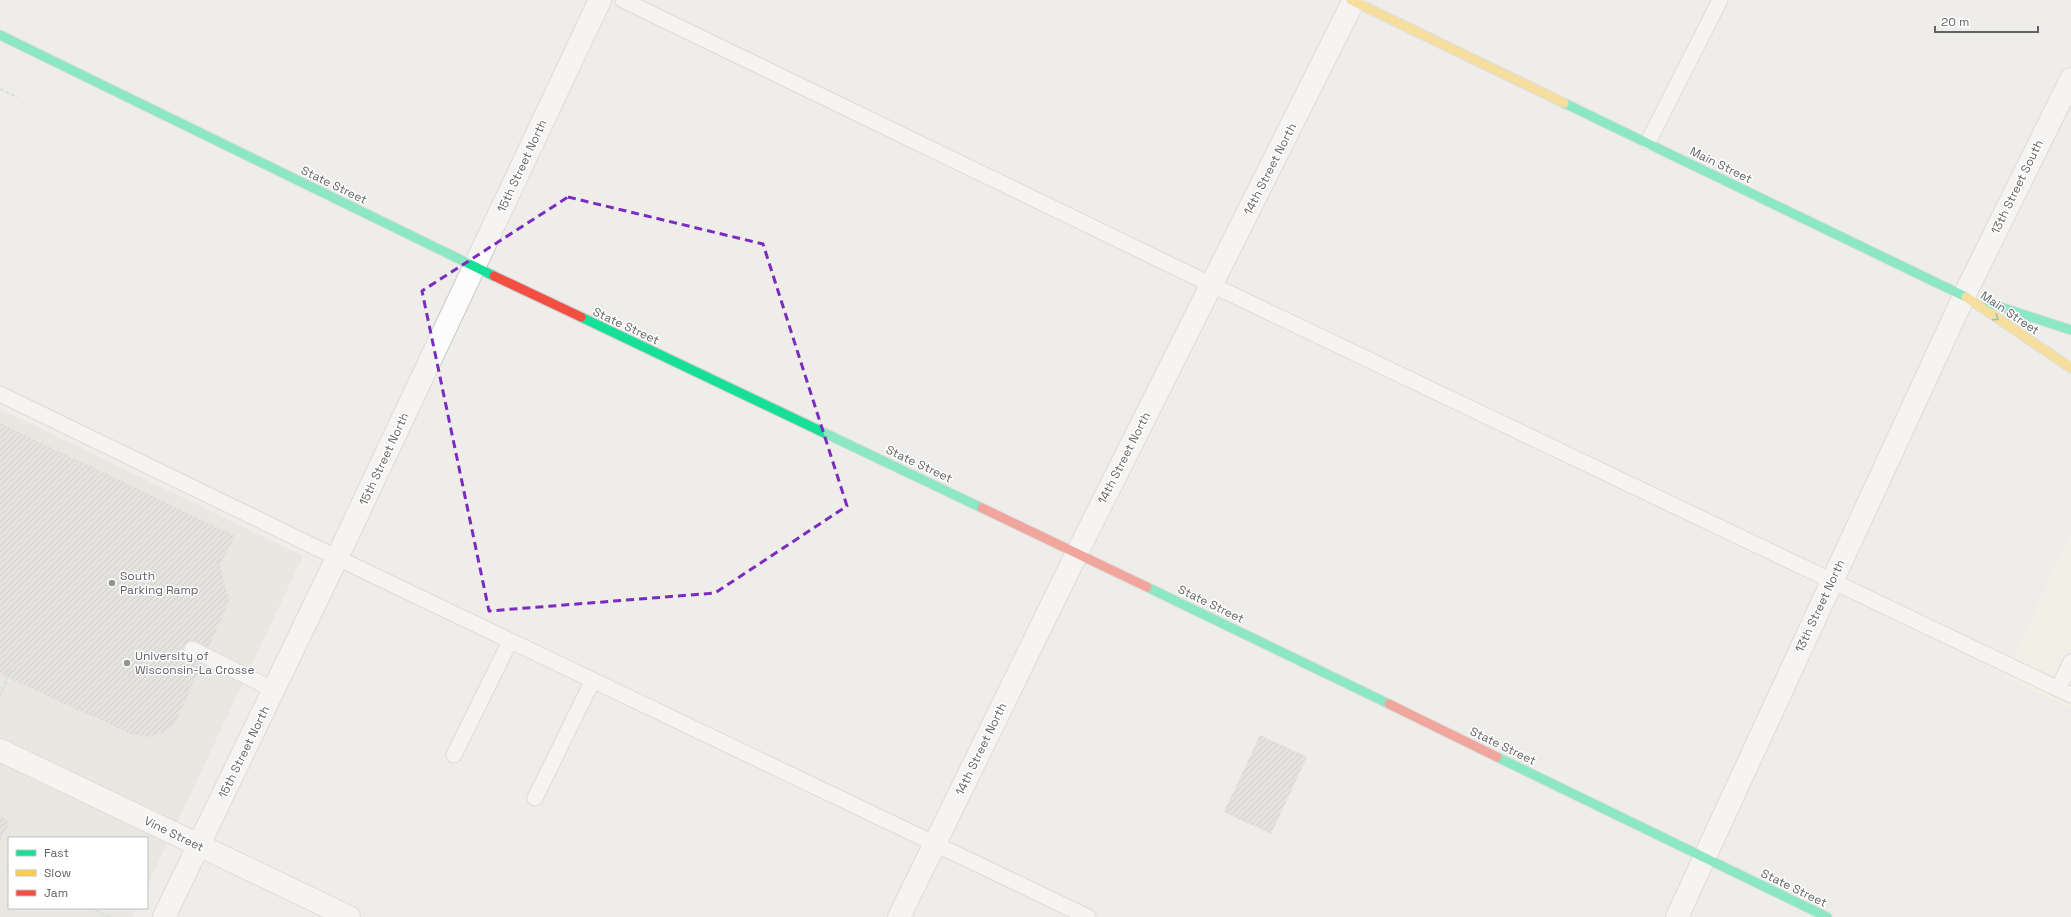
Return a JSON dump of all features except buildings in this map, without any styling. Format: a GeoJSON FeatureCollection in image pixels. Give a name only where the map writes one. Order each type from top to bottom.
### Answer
{"type":"FeatureCollection","features":[{"type":"Feature","properties":{"kind":"street","name":"15th Street North"},"geometry":{"type":"LineString","coordinates":[[164,917],[338,558],[600,0]]}},
{"type":"Feature","properties":{"kind":"street","name":"14th Street North"},"geometry":{"type":"LineString","coordinates":[[899,917],[1077,553],[1353,0]]}},
{"type":"Feature","properties":{"kind":"street","name":"Main Street"},"geometry":{"type":"LineString","coordinates":[[1353,0],[1964,296],[2071,368]]}},
{"type":"Feature","properties":{"kind":"street","name":"State Street"},"geometry":{"type":"LineString","coordinates":[[0,36],[475,267],[1077,553],[1827,917]]}},
{"type":"Feature","properties":{"kind":"street","name":"13th Street South"},"geometry":{"type":"LineString","coordinates":[[1964,296],[2071,79]]}},
{"type":"Feature","properties":{"kind":"street"},"geometry":{"type":"LineString","coordinates":[[1964,296],[2071,330]]}},
{"type":"Feature","properties":{"kind":"street","name":"13th Street North"},"geometry":{"type":"LineString","coordinates":[[1678,917],[1964,296]]}},
{"type":"Feature","properties":{"kind":"street","name":"Vine Street"},"geometry":{"type":"LineString","coordinates":[[0,750],[349,917]]}},
{"type":"Feature","properties":{"kind":"lane"},"geometry":{"type":"LineString","coordinates":[[623,0],[1212,285],[2064,692],[2071,662]]}},
{"type":"Feature","properties":{"kind":"lane"},"geometry":{"type":"LineString","coordinates":[[1648,142],[1720,0]]}},
{"type":"Feature","properties":{"kind":"lane"},"geometry":{"type":"LineString","coordinates":[[0,394],[510,641],[1088,917]]}},
{"type":"Feature","properties":{"kind":"lane"},"geometry":{"type":"LineString","coordinates":[[454,755],[510,641]]}},
{"type":"Feature","properties":{"kind":"lane"},"geometry":{"type":"LineString","coordinates":[[192,650],[274,690]]}},
{"type":"Feature","properties":{"kind":"lane"},"geometry":{"type":"LineString","coordinates":[[535,798],[593,680]]}},
{"type":"Feature","properties":{"kind":"path"},"geometry":{"type":"LineString","coordinates":[[0,89],[17,97]]}},
{"type":"Feature","properties":{"kind":"path"},"geometry":{"type":"LineString","coordinates":[[0,696],[15,660]]}},
{"type":"Feature","properties":{"kind":"path"},"geometry":{"type":"LineString","coordinates":[[92,909],[110,917]]}},
{"type":"Feature","properties":{"kind":"highlighted area"},"geometry":{"type":"Polygon","coordinates":[[[568,197],[763,244],[847,506],[715,593],[489,611],[422,291],[568,197]]]}},
{"type":"Feature","properties":{"kind":"shaded area","name":"University of Wisconsin-La Crosse"},"geometry":{"type":"Polygon","coordinates":[[[0,409],[303,556],[148,884],[148,837],[8,837],[8,909],[136,909],[132,917],[0,917],[0,409]]]}},
{"type":"Feature","properties":{"kind":"shaded area"},"geometry":{"type":"Polygon","coordinates":[[[2071,531],[2071,708],[2005,677],[2071,531]]]}},
{"type":"Feature","properties":{"kind":"traffic: fast"},"geometry":{"type":"LineString","coordinates":[[0,35],[494,276]]}},
{"type":"Feature","properties":{"kind":"traffic: fast"},"geometry":{"type":"LineString","coordinates":[[1564,103],[1966,297]]}},
{"type":"Feature","properties":{"kind":"traffic: fast"},"geometry":{"type":"LineString","coordinates":[[1988,303],[2071,330]]}},
{"type":"Feature","properties":{"kind":"traffic: fast"},"geometry":{"type":"LineString","coordinates":[[581,317],[982,508]]}},
{"type":"Feature","properties":{"kind":"traffic: fast"},"geometry":{"type":"LineString","coordinates":[[1147,587],[1389,704]]}},
{"type":"Feature","properties":{"kind":"traffic: fast"},"geometry":{"type":"LineString","coordinates":[[1497,757],[1827,917]]}},
{"type":"Feature","properties":{"kind":"traffic: slow"},"geometry":{"type":"LineString","coordinates":[[1351,0],[1564,103]]}},
{"type":"Feature","properties":{"kind":"traffic: slow"},"geometry":{"type":"LineString","coordinates":[[1966,297],[2071,368]]}},
{"type":"Feature","properties":{"kind":"traffic: jam"},"geometry":{"type":"LineString","coordinates":[[494,276],[581,317]]}},
{"type":"Feature","properties":{"kind":"traffic: jam"},"geometry":{"type":"LineString","coordinates":[[982,508],[1147,587]]}},
{"type":"Feature","properties":{"kind":"traffic: jam"},"geometry":{"type":"LineString","coordinates":[[1389,704],[1497,757]]}},
{"type":"Feature","properties":{"kind":"place","name":"South Parking Ramp"},"geometry":{"type":"Point","coordinates":[112,583]}},
{"type":"Feature","properties":{"kind":"place","name":"University of Wisconsin-La Crosse"},"geometry":{"type":"Point","coordinates":[127,663]}}]}
